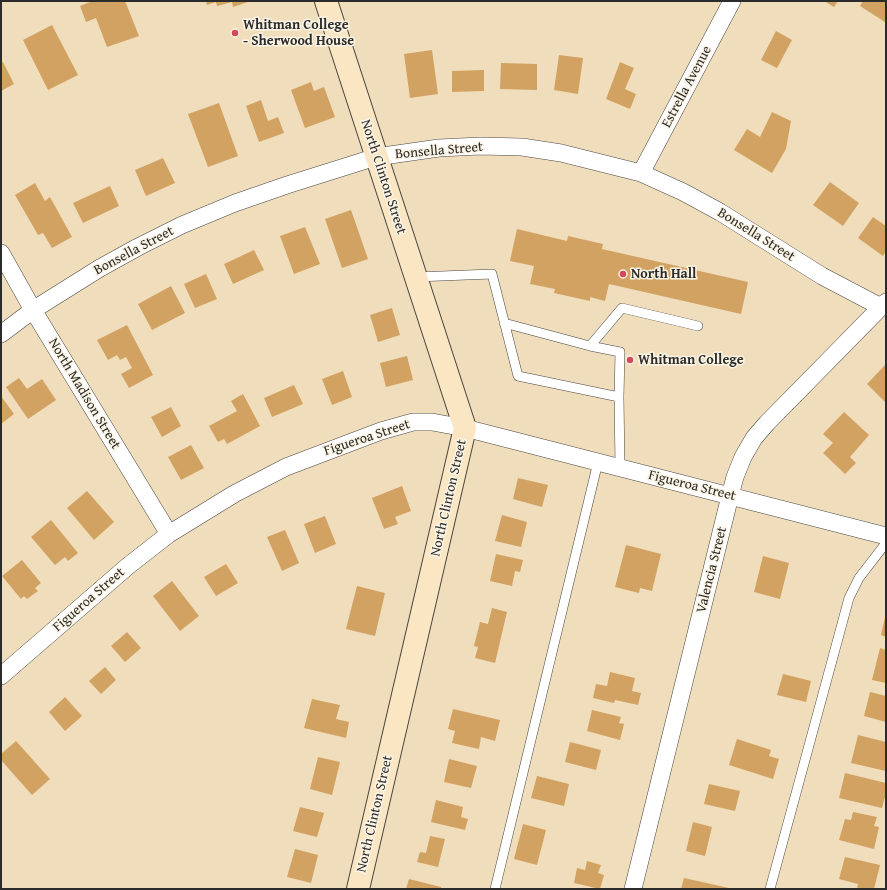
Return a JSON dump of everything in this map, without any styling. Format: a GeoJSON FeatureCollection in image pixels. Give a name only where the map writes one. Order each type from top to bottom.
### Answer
{"type":"FeatureCollection","features":[{"type":"Feature","properties":{"kind":"main road","name":"North Clinton Street"},"geometry":{"type":"LineString","coordinates":[[326,1],[465,428],[358,889]]}},
{"type":"Feature","properties":{"kind":"street","name":"Estrella Avenue"},"geometry":{"type":"LineString","coordinates":[[641,173],[732,1]]}},
{"type":"Feature","properties":{"kind":"street","name":"Bonsella Street"},"geometry":{"type":"LineString","coordinates":[[1,334],[33,310],[100,268],[182,225],[235,203],[376,157],[439,148],[480,146],[522,147],[561,153],[641,173],[683,192],[720,212],[822,276],[883,305]]}},
{"type":"Feature","properties":{"kind":"street","name":"North Madison Street"},"geometry":{"type":"LineString","coordinates":[[1,253],[33,310],[169,534]]}},
{"type":"Feature","properties":{"kind":"street","name":"Valencia Street"},"geometry":{"type":"LineString","coordinates":[[633,889],[730,496],[735,477],[743,457],[754,438],[767,423],[883,305]]}},
{"type":"Feature","properties":{"kind":"street","name":"Figueroa Street"},"geometry":{"type":"LineString","coordinates":[[1,676],[128,566],[169,534],[234,494],[286,467],[381,431],[413,422],[432,422],[465,428],[886,536]]}},
{"type":"Feature","properties":{"kind":"lane"},"geometry":{"type":"LineString","coordinates":[[416,277],[492,274],[518,376],[619,397]]}},
{"type":"Feature","properties":{"kind":"lane"},"geometry":{"type":"LineString","coordinates":[[590,346],[622,308],[698,326]]}},
{"type":"Feature","properties":{"kind":"lane"},"geometry":{"type":"LineString","coordinates":[[504,323],[590,346],[620,352],[620,468]]}},
{"type":"Feature","properties":{"kind":"lane"},"geometry":{"type":"LineString","coordinates":[[496,889],[598,462]]}},
{"type":"Feature","properties":{"kind":"lane"},"geometry":{"type":"LineString","coordinates":[[770,889],[849,598],[859,578],[886,543]]}},
{"type":"Feature","properties":{"kind":"building"},"geometry":{"type":"Polygon","coordinates":[[[92,1],[125,1],[139,36],[107,47],[96,18],[86,22],[80,6],[92,1]]]}},
{"type":"Feature","properties":{"kind":"building"},"geometry":{"type":"Polygon","coordinates":[[[206,1],[251,1],[233,7],[232,2],[217,6],[216,2],[207,5],[206,1]]]}},
{"type":"Feature","properties":{"kind":"building"},"geometry":{"type":"Polygon","coordinates":[[[824,1],[838,1],[834,7],[824,1]]]}},
{"type":"Feature","properties":{"kind":"building"},"geometry":{"type":"Polygon","coordinates":[[[863,1],[886,1],[885,22],[860,6],[863,1]]]}},
{"type":"Feature","properties":{"kind":"building"},"geometry":{"type":"Polygon","coordinates":[[[52,25],[78,75],[48,90],[23,40],[52,25]]]}},
{"type":"Feature","properties":{"kind":"building"},"geometry":{"type":"Polygon","coordinates":[[[776,31],[792,40],[777,68],[761,60],[776,31]]]}},
{"type":"Feature","properties":{"kind":"building"},"geometry":{"type":"Polygon","coordinates":[[[432,50],[438,94],[410,98],[404,54],[432,50]]]}},
{"type":"Feature","properties":{"kind":"building"},"geometry":{"type":"Polygon","coordinates":[[[559,55],[583,58],[578,94],[554,90],[559,55]]]}},
{"type":"Feature","properties":{"kind":"building"},"geometry":{"type":"Polygon","coordinates":[[[3,62],[14,84],[1,91],[1,63],[3,62]]]}},
{"type":"Feature","properties":{"kind":"building"},"geometry":{"type":"Polygon","coordinates":[[[620,62],[634,68],[625,89],[636,94],[630,109],[606,99],[620,62]]]}},
{"type":"Feature","properties":{"kind":"building"},"geometry":{"type":"Polygon","coordinates":[[[501,63],[537,64],[537,90],[500,89],[501,63]]]}},
{"type":"Feature","properties":{"kind":"building"},"geometry":{"type":"Polygon","coordinates":[[[484,70],[484,91],[452,92],[452,71],[484,70]]]}},
{"type":"Feature","properties":{"kind":"building"},"geometry":{"type":"Polygon","coordinates":[[[311,82],[314,91],[324,87],[335,117],[305,128],[291,90],[311,82]]]}},
{"type":"Feature","properties":{"kind":"building"},"geometry":{"type":"Polygon","coordinates":[[[261,100],[268,121],[278,117],[284,133],[259,142],[246,106],[261,100]]]}},
{"type":"Feature","properties":{"kind":"building"},"geometry":{"type":"Polygon","coordinates":[[[219,103],[238,156],[208,167],[188,114],[219,103]]]}},
{"type":"Feature","properties":{"kind":"building"},"geometry":{"type":"Polygon","coordinates":[[[772,112],[791,121],[786,149],[772,173],[734,150],[747,129],[760,137],[772,112]]]}},
{"type":"Feature","properties":{"kind":"building"},"geometry":{"type":"Polygon","coordinates":[[[163,158],[175,183],[146,196],[135,170],[163,158]]]}},
{"type":"Feature","properties":{"kind":"building"},"geometry":{"type":"Polygon","coordinates":[[[830,182],[859,203],[843,226],[813,205],[830,182]]]}},
{"type":"Feature","properties":{"kind":"building"},"geometry":{"type":"Polygon","coordinates":[[[35,183],[45,201],[50,197],[72,237],[52,248],[43,233],[38,235],[15,195],[35,183]]]}},
{"type":"Feature","properties":{"kind":"building"},"geometry":{"type":"Polygon","coordinates":[[[110,186],[119,206],[83,223],[73,203],[110,186]]]}},
{"type":"Feature","properties":{"kind":"building"},"geometry":{"type":"Polygon","coordinates":[[[351,210],[368,259],[342,268],[325,219],[351,210]]]}},
{"type":"Feature","properties":{"kind":"building"},"geometry":{"type":"Polygon","coordinates":[[[873,217],[886,226],[886,251],[883,256],[858,238],[873,217]]]}},
{"type":"Feature","properties":{"kind":"building"},"geometry":{"type":"Polygon","coordinates":[[[305,227],[320,264],[294,274],[280,236],[305,227]]]}},
{"type":"Feature","properties":{"kind":"building","name":"North Hall"},"geometry":{"type":"Polygon","coordinates":[[[517,229],[567,241],[568,236],[603,244],[602,249],[748,282],[741,314],[609,284],[605,301],[590,297],[590,301],[554,293],[555,289],[530,284],[534,266],[510,261],[517,229]]]}},
{"type":"Feature","properties":{"kind":"building"},"geometry":{"type":"Polygon","coordinates":[[[254,250],[264,270],[233,284],[224,264],[254,250]]]}},
{"type":"Feature","properties":{"kind":"building"},"geometry":{"type":"Polygon","coordinates":[[[206,274],[217,299],[195,308],[184,284],[206,274]]]}},
{"type":"Feature","properties":{"kind":"building"},"geometry":{"type":"Polygon","coordinates":[[[171,286],[185,313],[152,330],[138,304],[171,286]]]}},
{"type":"Feature","properties":{"kind":"building"},"geometry":{"type":"Polygon","coordinates":[[[392,308],[400,335],[378,342],[370,315],[392,308]]]}},
{"type":"Feature","properties":{"kind":"building"},"geometry":{"type":"Polygon","coordinates":[[[127,325],[153,375],[129,388],[121,374],[132,368],[126,357],[120,360],[117,355],[108,360],[97,340],[127,325]]]}},
{"type":"Feature","properties":{"kind":"building"},"geometry":{"type":"Polygon","coordinates":[[[407,356],[413,380],[386,387],[380,363],[407,356]]]}},
{"type":"Feature","properties":{"kind":"building"},"geometry":{"type":"Polygon","coordinates":[[[886,364],[886,401],[885,402],[867,384],[886,364]]]}},
{"type":"Feature","properties":{"kind":"building"},"geometry":{"type":"Polygon","coordinates":[[[343,371],[352,397],[332,405],[322,379],[343,371]]]}},
{"type":"Feature","properties":{"kind":"building"},"geometry":{"type":"Polygon","coordinates":[[[19,378],[27,389],[42,379],[56,400],[28,419],[6,387],[19,378]]]}},
{"type":"Feature","properties":{"kind":"building"},"geometry":{"type":"Polygon","coordinates":[[[294,385],[303,404],[272,417],[264,398],[294,385]]]}},
{"type":"Feature","properties":{"kind":"building"},"geometry":{"type":"Polygon","coordinates":[[[243,394],[260,426],[227,444],[224,439],[218,442],[209,426],[237,411],[231,401],[243,394]]]}},
{"type":"Feature","properties":{"kind":"building"},"geometry":{"type":"Polygon","coordinates":[[[1,396],[14,414],[1,424],[1,396]]]}},
{"type":"Feature","properties":{"kind":"building"},"geometry":{"type":"Polygon","coordinates":[[[171,407],[181,426],[162,437],[151,417],[171,407]]]}},
{"type":"Feature","properties":{"kind":"building"},"geometry":{"type":"Polygon","coordinates":[[[844,412],[869,435],[850,457],[856,463],[845,474],[823,453],[833,443],[823,434],[844,412]]]}},
{"type":"Feature","properties":{"kind":"building"},"geometry":{"type":"Polygon","coordinates":[[[191,445],[204,468],[181,480],[168,457],[191,445]]]}},
{"type":"Feature","properties":{"kind":"building"},"geometry":{"type":"Polygon","coordinates":[[[518,478],[548,485],[542,507],[513,499],[518,478]]]}},
{"type":"Feature","properties":{"kind":"building"},"geometry":{"type":"Polygon","coordinates":[[[402,486],[411,511],[395,517],[398,524],[384,529],[372,498],[402,486]]]}},
{"type":"Feature","properties":{"kind":"building"},"geometry":{"type":"Polygon","coordinates":[[[87,491],[114,522],[94,540],[67,508],[87,491]]]}},
{"type":"Feature","properties":{"kind":"building"},"geometry":{"type":"Polygon","coordinates":[[[502,515],[527,522],[521,547],[495,541],[502,515]]]}},
{"type":"Feature","properties":{"kind":"building"},"geometry":{"type":"Polygon","coordinates":[[[325,516],[336,544],[315,553],[304,524],[325,516]]]}},
{"type":"Feature","properties":{"kind":"building"},"geometry":{"type":"Polygon","coordinates":[[[51,520],[78,553],[68,561],[65,557],[55,565],[31,537],[51,520]]]}},
{"type":"Feature","properties":{"kind":"building"},"geometry":{"type":"Polygon","coordinates":[[[285,530],[299,563],[282,571],[267,537],[285,530]]]}},
{"type":"Feature","properties":{"kind":"building"},"geometry":{"type":"Polygon","coordinates":[[[626,545],[661,554],[652,591],[640,588],[639,593],[615,587],[626,545]]]}},
{"type":"Feature","properties":{"kind":"building"},"geometry":{"type":"Polygon","coordinates":[[[496,554],[523,560],[520,572],[515,571],[512,586],[490,581],[496,554]]]}},
{"type":"Feature","properties":{"kind":"building"},"geometry":{"type":"Polygon","coordinates":[[[763,556],[789,563],[780,599],[754,592],[763,556]]]}},
{"type":"Feature","properties":{"kind":"building"},"geometry":{"type":"Polygon","coordinates":[[[22,560],[41,583],[35,588],[38,591],[27,599],[24,596],[21,599],[2,576],[22,560]]]}},
{"type":"Feature","properties":{"kind":"building"},"geometry":{"type":"Polygon","coordinates":[[[226,564],[238,583],[216,596],[204,577],[226,564]]]}},
{"type":"Feature","properties":{"kind":"building"},"geometry":{"type":"Polygon","coordinates":[[[172,581],[199,616],[180,631],[153,596],[172,581]]]}},
{"type":"Feature","properties":{"kind":"building"},"geometry":{"type":"Polygon","coordinates":[[[357,586],[385,593],[375,636],[346,629],[357,586]]]}},
{"type":"Feature","properties":{"kind":"building"},"geometry":{"type":"Polygon","coordinates":[[[492,608],[507,612],[495,663],[475,658],[478,647],[474,646],[480,622],[488,624],[492,608]]]}},
{"type":"Feature","properties":{"kind":"building"},"geometry":{"type":"Polygon","coordinates":[[[886,617],[886,637],[881,635],[886,617]]]}},
{"type":"Feature","properties":{"kind":"building"},"geometry":{"type":"Polygon","coordinates":[[[127,632],[141,648],[125,662],[111,646],[127,632]]]}},
{"type":"Feature","properties":{"kind":"building"},"geometry":{"type":"Polygon","coordinates":[[[880,648],[886,650],[886,683],[872,680],[880,648]]]}},
{"type":"Feature","properties":{"kind":"building"},"geometry":{"type":"Polygon","coordinates":[[[105,667],[116,680],[101,694],[89,681],[105,667]]]}},
{"type":"Feature","properties":{"kind":"building"},"geometry":{"type":"Polygon","coordinates":[[[610,672],[635,678],[632,691],[641,693],[638,705],[615,700],[614,703],[593,698],[596,684],[607,686],[610,672]]]}},
{"type":"Feature","properties":{"kind":"building"},"geometry":{"type":"Polygon","coordinates":[[[783,674],[811,681],[806,702],[777,695],[783,674]]]}},
{"type":"Feature","properties":{"kind":"building"},"geometry":{"type":"Polygon","coordinates":[[[870,692],[886,696],[886,722],[864,716],[870,692]]]}},
{"type":"Feature","properties":{"kind":"building"},"geometry":{"type":"Polygon","coordinates":[[[65,697],[82,716],[65,731],[49,712],[65,697]]]}},
{"type":"Feature","properties":{"kind":"building"},"geometry":{"type":"Polygon","coordinates":[[[312,699],[340,705],[336,719],[349,722],[346,738],[304,728],[312,699]]]}},
{"type":"Feature","properties":{"kind":"building"},"geometry":{"type":"Polygon","coordinates":[[[453,709],[500,720],[495,741],[481,737],[479,749],[452,743],[455,731],[448,729],[453,709]]]}},
{"type":"Feature","properties":{"kind":"building"},"geometry":{"type":"Polygon","coordinates":[[[592,710],[621,717],[619,723],[624,724],[620,740],[587,731],[592,710]]]}},
{"type":"Feature","properties":{"kind":"building"},"geometry":{"type":"Polygon","coordinates":[[[858,735],[886,742],[886,771],[851,763],[858,735]]]}},
{"type":"Feature","properties":{"kind":"building"},"geometry":{"type":"Polygon","coordinates":[[[737,739],[771,750],[769,756],[779,759],[773,779],[729,765],[737,739]]]}},
{"type":"Feature","properties":{"kind":"building"},"geometry":{"type":"Polygon","coordinates":[[[16,741],[50,779],[32,795],[1,760],[1,754],[16,741]]]}},
{"type":"Feature","properties":{"kind":"building"},"geometry":{"type":"Polygon","coordinates":[[[570,742],[601,750],[596,770],[565,762],[570,742]]]}},
{"type":"Feature","properties":{"kind":"building"},"geometry":{"type":"Polygon","coordinates":[[[318,757],[340,762],[332,795],[310,789],[318,757]]]}},
{"type":"Feature","properties":{"kind":"building"},"geometry":{"type":"Polygon","coordinates":[[[449,759],[477,766],[471,788],[444,782],[449,759]]]}},
{"type":"Feature","properties":{"kind":"building"},"geometry":{"type":"Polygon","coordinates":[[[845,773],[886,783],[886,793],[882,808],[839,798],[845,773]]]}},
{"type":"Feature","properties":{"kind":"building"},"geometry":{"type":"Polygon","coordinates":[[[537,776],[569,784],[564,806],[531,798],[537,776]]]}},
{"type":"Feature","properties":{"kind":"building"},"geometry":{"type":"Polygon","coordinates":[[[709,784],[740,791],[735,811],[704,804],[709,784]]]}},
{"type":"Feature","properties":{"kind":"building"},"geometry":{"type":"Polygon","coordinates":[[[436,800],[463,807],[461,817],[468,819],[465,830],[431,822],[436,800]]]}},
{"type":"Feature","properties":{"kind":"building"},"geometry":{"type":"Polygon","coordinates":[[[300,807],[324,813],[317,837],[293,831],[300,807]]]}},
{"type":"Feature","properties":{"kind":"building"},"geometry":{"type":"Polygon","coordinates":[[[853,812],[877,817],[874,826],[879,827],[874,849],[839,840],[845,819],[851,820],[853,812]]]}},
{"type":"Feature","properties":{"kind":"building"},"geometry":{"type":"Polygon","coordinates":[[[693,822],[712,827],[705,856],[686,851],[693,822]]]}},
{"type":"Feature","properties":{"kind":"building"},"geometry":{"type":"Polygon","coordinates":[[[523,824],[546,830],[537,865],[514,859],[523,824]]]}},
{"type":"Feature","properties":{"kind":"building"},"geometry":{"type":"Polygon","coordinates":[[[430,836],[445,839],[438,867],[417,862],[420,852],[426,853],[430,836]]]}},
{"type":"Feature","properties":{"kind":"building"},"geometry":{"type":"Polygon","coordinates":[[[295,849],[318,855],[311,883],[287,877],[295,849]]]}},
{"type":"Feature","properties":{"kind":"building"},"geometry":{"type":"Polygon","coordinates":[[[845,857],[880,865],[874,889],[857,889],[858,884],[839,879],[845,857]]]}},
{"type":"Feature","properties":{"kind":"building"},"geometry":{"type":"Polygon","coordinates":[[[587,861],[601,865],[598,873],[604,875],[600,889],[574,883],[577,868],[585,870],[587,861]]]}},
{"type":"Feature","properties":{"kind":"building"},"geometry":{"type":"Polygon","coordinates":[[[684,878],[729,888],[729,889],[681,889],[684,878]]]}},
{"type":"Feature","properties":{"kind":"building"},"geometry":{"type":"Polygon","coordinates":[[[409,879],[441,887],[441,889],[406,889],[409,879]]]}},
{"type":"Feature","properties":{"kind":"place","name":"Whitman College - Sherwood House"},"geometry":{"type":"Point","coordinates":[235,33]}},
{"type":"Feature","properties":{"kind":"place","name":"North Hall"},"geometry":{"type":"Point","coordinates":[623,274]}},
{"type":"Feature","properties":{"kind":"place","name":"Whitman College"},"geometry":{"type":"Point","coordinates":[630,360]}}]}
